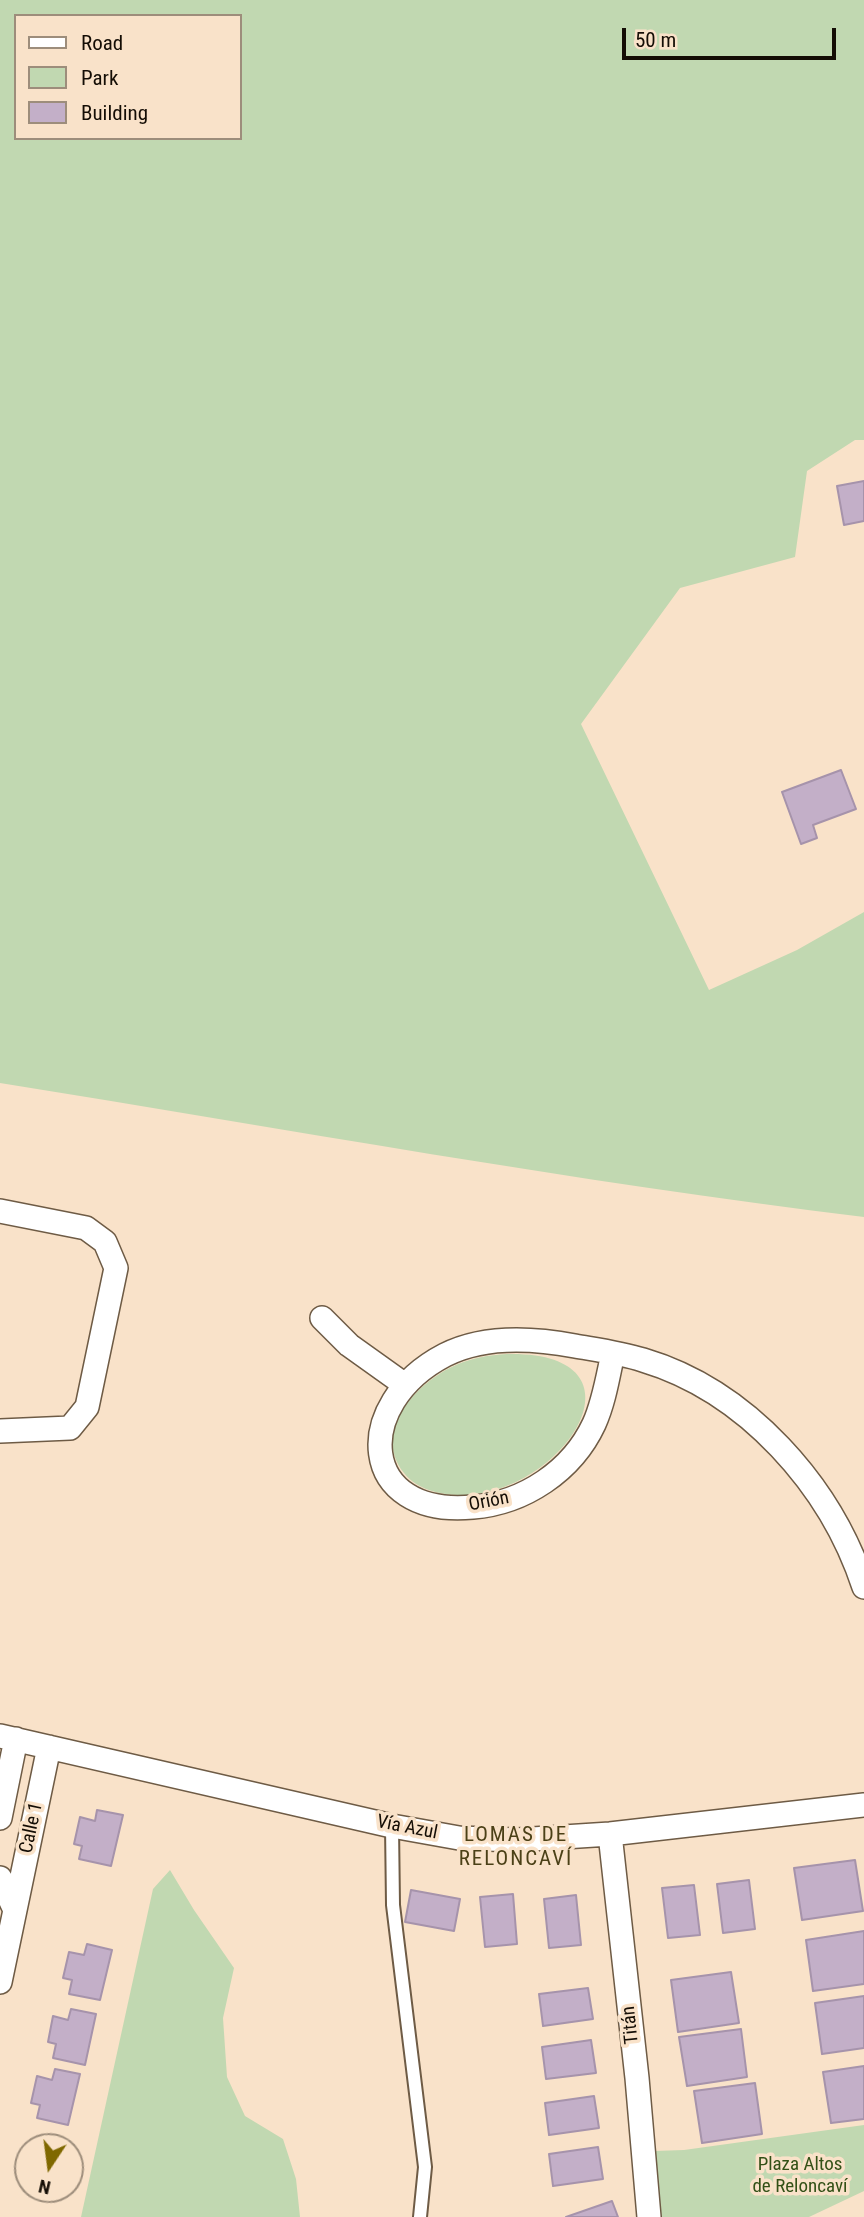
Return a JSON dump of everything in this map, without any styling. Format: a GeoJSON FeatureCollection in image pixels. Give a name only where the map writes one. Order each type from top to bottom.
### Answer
{"type":"FeatureCollection","features":[{"type":"Feature","properties":{"kind":"street"},"geometry":{"type":"LineString","coordinates":[[0,1211],[86,1228],[105,1242],[116,1268],[87,1407],[71,1428],[0,1431]]}},
{"type":"Feature","properties":{"kind":"street"},"geometry":{"type":"LineString","coordinates":[[322,1318],[349,1345],[405,1385]]}},
{"type":"Feature","properties":{"kind":"street","name":"Orión"},"geometry":{"type":"LineString","coordinates":[[613,1353],[595,1422],[574,1456],[542,1483],[521,1495],[492,1504],[465,1507],[428,1503],[410,1496],[396,1485],[382,1461],[379,1442],[386,1413],[395,1396],[405,1385],[445,1356],[477,1344],[531,1340],[613,1353],[644,1360],[675,1372],[704,1388],[758,1427],[804,1475],[825,1503],[842,1531],[864,1587]]}},
{"type":"Feature","properties":{"kind":"street","name":"Vía Azul"},"geometry":{"type":"LineString","coordinates":[[8,1737],[391,1826],[437,1835],[494,1840],[610,1834],[864,1805]]}},
{"type":"Feature","properties":{"kind":"street","name":"Calle 1"},"geometry":{"type":"LineString","coordinates":[[0,1818],[8,1737]]}},
{"type":"Feature","properties":{"kind":"street","name":"Calle 1"},"geometry":{"type":"LineString","coordinates":[[0,1982],[49,1747]]}},
{"type":"Feature","properties":{"kind":"street","name":"Titán"},"geometry":{"type":"LineString","coordinates":[[610,1834],[637,2078],[649,2217]]}},
{"type":"Feature","properties":{"kind":"street"},"geometry":{"type":"LineString","coordinates":[[0,1878],[15,1910]]}},
{"type":"Feature","properties":{"kind":"lane"},"geometry":{"type":"LineString","coordinates":[[391,1826],[393,1905],[425,2167],[420,2217]]}},
{"type":"Feature","properties":{"kind":"green space"},"geometry":{"type":"Polygon","coordinates":[[[0,0],[864,0],[864,440],[855,440],[807,471],[795,557],[680,588],[581,724],[709,990],[797,950],[864,912],[864,1217],[540,1171],[0,1083],[0,0]]]}},
{"type":"Feature","properties":{"kind":"green space"},"geometry":{"type":"Polygon","coordinates":[[[507,1354],[551,1359],[577,1374],[585,1396],[580,1421],[563,1447],[537,1470],[504,1487],[467,1495],[432,1491],[410,1479],[395,1457],[393,1441],[403,1410],[427,1383],[441,1373],[468,1360],[507,1354]]]}},
{"type":"Feature","properties":{"kind":"green space"},"geometry":{"type":"Polygon","coordinates":[[[170,1870],[234,1968],[223,2018],[227,2077],[245,2116],[283,2139],[296,2179],[300,2217],[81,2217],[153,1889],[170,1870]]]}},
{"type":"Feature","properties":{"kind":"green space","name":"Plaza Altos de Reloncaví"},"geometry":{"type":"Polygon","coordinates":[[[864,2125],[864,2191],[809,2217],[661,2217],[654,2151],[684,2150],[864,2125]]]}},
{"type":"Feature","properties":{"kind":"building"},"geometry":{"type":"Polygon","coordinates":[[[864,481],[864,521],[844,525],[837,486],[864,481]]]}},
{"type":"Feature","properties":{"kind":"building"},"geometry":{"type":"Polygon","coordinates":[[[841,770],[856,809],[813,825],[817,838],[801,844],[782,792],[841,770]]]}},
{"type":"Feature","properties":{"kind":"building"},"geometry":{"type":"Polygon","coordinates":[[[97,1810],[123,1815],[111,1866],[79,1859],[82,1846],[74,1844],[80,1817],[95,1821],[97,1810]]]}},
{"type":"Feature","properties":{"kind":"building"},"geometry":{"type":"Polygon","coordinates":[[[855,1860],[863,1911],[802,1920],[794,1868],[855,1860]]]}},
{"type":"Feature","properties":{"kind":"building"},"geometry":{"type":"Polygon","coordinates":[[[749,1880],[755,1929],[723,1933],[717,1884],[749,1880]]]}},
{"type":"Feature","properties":{"kind":"building"},"geometry":{"type":"Polygon","coordinates":[[[694,1885],[700,1935],[668,1938],[662,1888],[694,1885]]]}},
{"type":"Feature","properties":{"kind":"building"},"geometry":{"type":"Polygon","coordinates":[[[411,1890],[460,1899],[454,1931],[405,1922],[411,1890]]]}},
{"type":"Feature","properties":{"kind":"building"},"geometry":{"type":"Polygon","coordinates":[[[513,1894],[517,1944],[485,1947],[480,1897],[513,1894]]]}},
{"type":"Feature","properties":{"kind":"building"},"geometry":{"type":"Polygon","coordinates":[[[576,1895],[581,1945],[549,1948],[544,1899],[576,1895]]]}},
{"type":"Feature","properties":{"kind":"building"},"geometry":{"type":"Polygon","coordinates":[[[864,1931],[864,1984],[813,1991],[806,1940],[864,1931]]]}},
{"type":"Feature","properties":{"kind":"building"},"geometry":{"type":"Polygon","coordinates":[[[87,1944],[112,1950],[100,2000],[69,1994],[72,1980],[63,1978],[69,1952],[84,1955],[87,1944]]]}},
{"type":"Feature","properties":{"kind":"building"},"geometry":{"type":"Polygon","coordinates":[[[731,1972],[739,2023],[678,2032],[671,1980],[731,1972]]]}},
{"type":"Feature","properties":{"kind":"building"},"geometry":{"type":"Polygon","coordinates":[[[588,1988],[593,2019],[543,2026],[539,1994],[588,1988]]]}},
{"type":"Feature","properties":{"kind":"building"},"geometry":{"type":"Polygon","coordinates":[[[864,1996],[864,2048],[822,2054],[815,2003],[864,1996]]]}},
{"type":"Feature","properties":{"kind":"building"},"geometry":{"type":"Polygon","coordinates":[[[71,2009],[96,2014],[85,2065],[53,2058],[56,2044],[48,2042],[53,2016],[68,2020],[71,2009]]]}},
{"type":"Feature","properties":{"kind":"building"},"geometry":{"type":"Polygon","coordinates":[[[741,2029],[747,2077],[687,2086],[679,2037],[741,2029]]]}},
{"type":"Feature","properties":{"kind":"building"},"geometry":{"type":"Polygon","coordinates":[[[591,2040],[596,2073],[546,2079],[542,2047],[591,2040]]]}},
{"type":"Feature","properties":{"kind":"building"},"geometry":{"type":"Polygon","coordinates":[[[864,2066],[864,2119],[831,2123],[823,2072],[864,2066]]]}},
{"type":"Feature","properties":{"kind":"building"},"geometry":{"type":"Polygon","coordinates":[[[55,2069],[80,2074],[68,2125],[37,2118],[40,2105],[31,2103],[37,2076],[52,2080],[55,2069]]]}},
{"type":"Feature","properties":{"kind":"building"},"geometry":{"type":"Polygon","coordinates":[[[755,2083],[762,2134],[702,2143],[694,2091],[755,2083]]]}},
{"type":"Feature","properties":{"kind":"building"},"geometry":{"type":"Polygon","coordinates":[[[594,2096],[599,2128],[549,2135],[545,2103],[594,2096]]]}},
{"type":"Feature","properties":{"kind":"building"},"geometry":{"type":"Polygon","coordinates":[[[598,2147],[603,2179],[553,2186],[549,2154],[598,2147]]]}},
{"type":"Feature","properties":{"kind":"building"},"geometry":{"type":"Polygon","coordinates":[[[612,2201],[618,2217],[566,2217],[612,2201]]]}},
{"type":"Feature","properties":{"kind":"district","name":"LOMAS DE RELONCAVÍ"},"geometry":{"type":"Point","coordinates":[516,1848]}}]}
